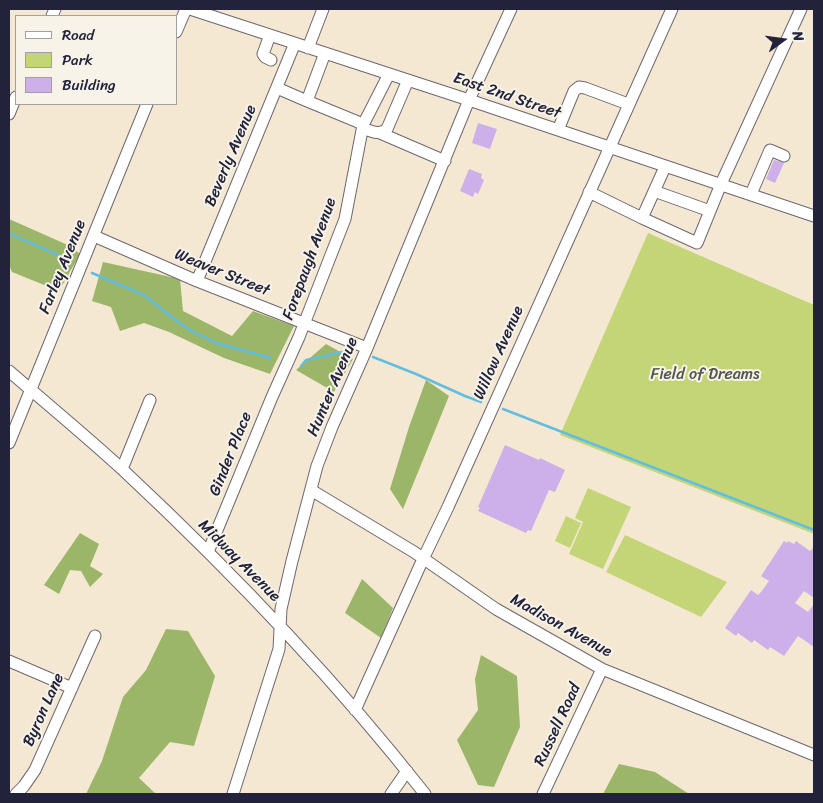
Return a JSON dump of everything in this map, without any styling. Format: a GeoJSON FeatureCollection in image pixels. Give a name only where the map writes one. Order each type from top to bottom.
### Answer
{"type":"FeatureCollection","features":[{"type":"Feature","properties":{"kind":"street"},"geometry":{"type":"LineString","coordinates":[[178,27],[186,9]]}},
{"type":"Feature","properties":{"kind":"street","name":"East 2nd Street"},"geometry":{"type":"LineString","coordinates":[[190,9],[470,100],[814,216]]}},
{"type":"Feature","properties":{"kind":"street"},"geometry":{"type":"LineString","coordinates":[[308,48],[323,9]]}},
{"type":"Feature","properties":{"kind":"street","name":"Hunter Avenue"},"geometry":{"type":"LineString","coordinates":[[233,794],[279,650],[282,609],[292,561],[317,466],[332,427],[368,348],[470,100],[511,9]]}},
{"type":"Feature","properties":{"kind":"street","name":"Willow Avenue"},"geometry":{"type":"LineString","coordinates":[[355,710],[672,9]]}},
{"type":"Feature","properties":{"kind":"street"},"geometry":{"type":"LineString","coordinates":[[589,192],[697,243],[721,184],[801,9]]}},
{"type":"Feature","properties":{"kind":"street"},"geometry":{"type":"LineString","coordinates":[[270,35],[263,54],[271,60]]}},
{"type":"Feature","properties":{"kind":"street","name":"Beverly Avenue"},"geometry":{"type":"LineString","coordinates":[[197,281],[295,43]]}},
{"type":"Feature","properties":{"kind":"street"},"geometry":{"type":"LineString","coordinates":[[307,101],[325,53]]}},
{"type":"Feature","properties":{"kind":"street","name":"Forepaugh Avenue"},"geometry":{"type":"LineString","coordinates":[[272,397],[304,323],[345,219],[363,126],[388,74]]}},
{"type":"Feature","properties":{"kind":"street"},"geometry":{"type":"LineString","coordinates":[[380,133],[387,129],[408,80]]}},
{"type":"Feature","properties":{"kind":"street"},"geometry":{"type":"LineString","coordinates":[[277,88],[373,132],[380,133],[445,161]]}},
{"type":"Feature","properties":{"kind":"street"},"geometry":{"type":"LineString","coordinates":[[558,130],[574,90],[579,88],[585,88],[628,104]]}},
{"type":"Feature","properties":{"kind":"street"},"geometry":{"type":"LineString","coordinates":[[9,114],[15,99]]}},
{"type":"Feature","properties":{"kind":"street","name":"Farley Avenue"},"geometry":{"type":"LineString","coordinates":[[9,444],[147,105]]}},
{"type":"Feature","properties":{"kind":"street"},"geometry":{"type":"LineString","coordinates":[[751,194],[770,150],[784,156]]}},
{"type":"Feature","properties":{"kind":"street"},"geometry":{"type":"LineString","coordinates":[[642,218],[665,167]]}},
{"type":"Feature","properties":{"kind":"street"},"geometry":{"type":"LineString","coordinates":[[654,190],[710,211]]}},
{"type":"Feature","properties":{"kind":"street","name":"Weaver Street"},"geometry":{"type":"LineString","coordinates":[[94,236],[197,281],[368,348]]}},
{"type":"Feature","properties":{"kind":"street","name":"Midway Avenue"},"geometry":{"type":"LineString","coordinates":[[9,371],[122,469],[208,552],[280,626],[355,710],[425,794]]}},
{"type":"Feature","properties":{"kind":"street","name":"Ginder Place"},"geometry":{"type":"LineString","coordinates":[[208,552],[272,397]]}},
{"type":"Feature","properties":{"kind":"street"},"geometry":{"type":"LineString","coordinates":[[122,469],[150,400]]}},
{"type":"Feature","properties":{"kind":"street","name":"Madison Avenue"},"geometry":{"type":"LineString","coordinates":[[311,490],[422,559],[496,609],[602,669],[814,755]]}},
{"type":"Feature","properties":{"kind":"street","name":"Byron Lane"},"geometry":{"type":"LineString","coordinates":[[16,794],[35,770],[95,636]]}},
{"type":"Feature","properties":{"kind":"street"},"geometry":{"type":"LineString","coordinates":[[9,661],[72,688]]}},
{"type":"Feature","properties":{"kind":"street","name":"Russell Road"},"geometry":{"type":"LineString","coordinates":[[543,794],[602,669]]}},
{"type":"Feature","properties":{"kind":"street"},"geometry":{"type":"LineString","coordinates":[[391,794],[407,771]]}},
{"type":"Feature","properties":{"kind":"green space"},"geometry":{"type":"Polygon","coordinates":[[[9,219],[70,246],[80,254],[59,291],[12,272],[9,265],[9,219]]]}},
{"type":"Feature","properties":{"kind":"green space","name":"Field of Dreams"},"geometry":{"type":"Polygon","coordinates":[[[648,233],[814,305],[814,534],[560,435],[648,233]]]}},
{"type":"Feature","properties":{"kind":"green space"},"geometry":{"type":"Polygon","coordinates":[[[103,262],[180,279],[183,311],[232,336],[253,311],[294,326],[270,374],[224,358],[169,332],[144,323],[120,331],[111,307],[92,301],[103,262]]]}},
{"type":"Feature","properties":{"kind":"green space"},"geometry":{"type":"Polygon","coordinates":[[[326,344],[353,359],[334,392],[296,370],[326,344]]]}},
{"type":"Feature","properties":{"kind":"green space"},"geometry":{"type":"Polygon","coordinates":[[[426,380],[449,396],[403,509],[390,489],[426,380]]]}},
{"type":"Feature","properties":{"kind":"green space"},"geometry":{"type":"Polygon","coordinates":[[[588,488],[631,507],[603,569],[569,554],[583,522],[575,518],[588,488]]]}},
{"type":"Feature","properties":{"kind":"green space"},"geometry":{"type":"Polygon","coordinates":[[[566,516],[581,523],[570,548],[555,541],[566,516]]]}},
{"type":"Feature","properties":{"kind":"green space"},"geometry":{"type":"Polygon","coordinates":[[[80,533],[99,544],[90,566],[103,574],[90,587],[81,571],[70,570],[59,594],[44,585],[80,533]]]}},
{"type":"Feature","properties":{"kind":"green space"},"geometry":{"type":"Polygon","coordinates":[[[625,535],[727,582],[701,617],[606,572],[625,535]]]}},
{"type":"Feature","properties":{"kind":"green space"},"geometry":{"type":"Polygon","coordinates":[[[362,579],[393,608],[381,638],[345,613],[362,579]]]}},
{"type":"Feature","properties":{"kind":"green space"},"geometry":{"type":"Polygon","coordinates":[[[166,629],[188,631],[215,676],[194,746],[170,742],[139,778],[156,794],[86,794],[102,761],[123,697],[146,670],[166,629]]]}},
{"type":"Feature","properties":{"kind":"green space"},"geometry":{"type":"Polygon","coordinates":[[[481,655],[517,676],[520,727],[494,787],[478,785],[457,740],[478,710],[475,679],[481,655]]]}},
{"type":"Feature","properties":{"kind":"green space"},"geometry":{"type":"Polygon","coordinates":[[[619,764],[655,772],[689,794],[603,794],[619,764]]]}},
{"type":"Feature","properties":{"kind":"building"},"geometry":{"type":"Polygon","coordinates":[[[478,123],[497,129],[490,149],[472,143],[478,123]]]}},
{"type":"Feature","properties":{"kind":"building"},"geometry":{"type":"Polygon","coordinates":[[[774,160],[784,163],[775,183],[766,179],[774,160]]]}},
{"type":"Feature","properties":{"kind":"building"},"geometry":{"type":"Polygon","coordinates":[[[469,169],[482,174],[481,178],[484,180],[478,194],[475,192],[473,197],[460,191],[469,169]]]}},
{"type":"Feature","properties":{"kind":"building"},"geometry":{"type":"Polygon","coordinates":[[[505,445],[565,470],[555,492],[549,490],[531,531],[528,530],[526,533],[478,511],[480,508],[478,507],[505,445]]]}},
{"type":"Feature","properties":{"kind":"building"},"geometry":{"type":"Polygon","coordinates":[[[784,541],[794,544],[796,541],[810,551],[814,547],[814,598],[804,591],[795,603],[808,612],[814,604],[814,647],[798,636],[784,656],[770,647],[768,650],[754,640],[752,643],[738,633],[736,636],[725,628],[751,590],[758,595],[769,581],[761,576],[784,541]]]}},
{"type":"Feature","properties":{"kind":"waterway"},"geometry":{"type":"LineString","coordinates":[[9,233],[67,260]]}},
{"type":"Feature","properties":{"kind":"waterway"},"geometry":{"type":"LineString","coordinates":[[92,273],[144,295],[178,322],[216,343],[271,358]]}},
{"type":"Feature","properties":{"kind":"waterway"},"geometry":{"type":"LineString","coordinates":[[301,366],[306,360],[351,350]]}},
{"type":"Feature","properties":{"kind":"waterway"},"geometry":{"type":"LineString","coordinates":[[373,357],[481,402]]}},
{"type":"Feature","properties":{"kind":"waterway"},"geometry":{"type":"LineString","coordinates":[[503,409],[814,530]]}}]}
